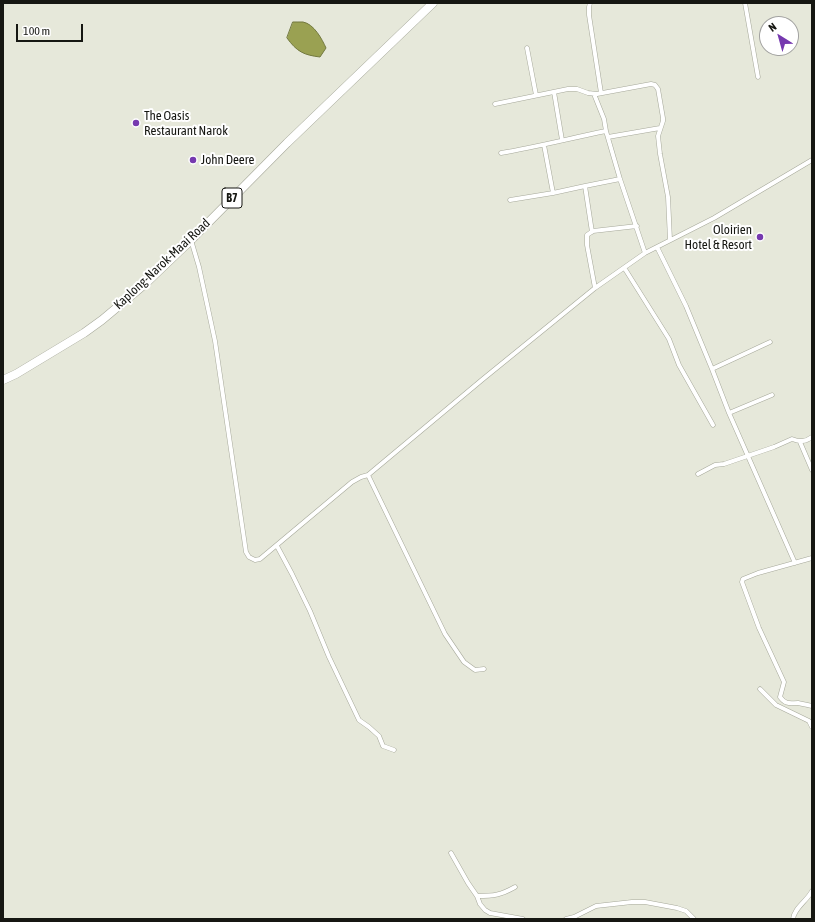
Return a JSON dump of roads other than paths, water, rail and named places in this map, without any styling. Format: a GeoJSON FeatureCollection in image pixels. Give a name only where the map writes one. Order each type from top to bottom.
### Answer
{"type":"FeatureCollection","features":[{"type":"Feature","properties":{"kind":"highway","name":"Kaplong-Narok-Maai Road"},"geometry":{"type":"LineString","coordinates":[[3,380],[70,342],[102,320],[145,284],[287,143],[433,3]]}},
{"type":"Feature","properties":{"kind":"highway","name":"Kaplong-Narok-Maai Road"},"geometry":{"type":"LineString","coordinates":[[3,376],[16,374]]}},
{"type":"Feature","properties":{"kind":"street"},"geometry":{"type":"LineString","coordinates":[[590,3],[588,15],[601,93]]}},
{"type":"Feature","properties":{"kind":"street"},"geometry":{"type":"LineString","coordinates":[[745,3],[758,77]]}},
{"type":"Feature","properties":{"kind":"street"},"geometry":{"type":"LineString","coordinates":[[526,48],[536,95]]}},
{"type":"Feature","properties":{"kind":"street"},"geometry":{"type":"LineString","coordinates":[[495,104],[572,89],[594,94],[654,84],[658,89],[663,118],[658,136],[668,197],[670,240]]}},
{"type":"Feature","properties":{"kind":"street"},"geometry":{"type":"LineString","coordinates":[[554,92],[562,140]]}},
{"type":"Feature","properties":{"kind":"street"},"geometry":{"type":"LineString","coordinates":[[594,94],[604,119],[620,180],[645,253]]}},
{"type":"Feature","properties":{"kind":"street"},"geometry":{"type":"LineString","coordinates":[[608,138],[660,128]]}},
{"type":"Feature","properties":{"kind":"street"},"geometry":{"type":"LineString","coordinates":[[501,153],[606,131]]}},
{"type":"Feature","properties":{"kind":"street"},"geometry":{"type":"LineString","coordinates":[[544,145],[553,193]]}},
{"type":"Feature","properties":{"kind":"street"},"geometry":{"type":"LineString","coordinates":[[191,240],[199,267],[215,341],[246,552],[251,559],[258,560],[277,546],[352,482],[368,475],[595,288],[625,269],[645,253],[714,218],[812,160]]}},
{"type":"Feature","properties":{"kind":"street"},"geometry":{"type":"LineString","coordinates":[[510,200],[620,180]]}},
{"type":"Feature","properties":{"kind":"street"},"geometry":{"type":"LineString","coordinates":[[585,186],[592,232]]}},
{"type":"Feature","properties":{"kind":"street"},"geometry":{"type":"LineString","coordinates":[[595,288],[586,240],[587,236],[592,232],[637,226]]}},
{"type":"Feature","properties":{"kind":"street"},"geometry":{"type":"LineString","coordinates":[[657,247],[686,306],[729,413],[795,563]]}},
{"type":"Feature","properties":{"kind":"street"},"geometry":{"type":"LineString","coordinates":[[625,269],[669,339],[679,365],[713,426]]}},
{"type":"Feature","properties":{"kind":"street"},"geometry":{"type":"LineString","coordinates":[[712,369],[770,342]]}},
{"type":"Feature","properties":{"kind":"street"},"geometry":{"type":"LineString","coordinates":[[729,413],[772,395]]}},
{"type":"Feature","properties":{"kind":"street"},"geometry":{"type":"LineString","coordinates":[[698,474],[715,465],[724,464],[774,447],[792,439],[800,442],[806,441],[812,437]]}},
{"type":"Feature","properties":{"kind":"street"},"geometry":{"type":"LineString","coordinates":[[800,442],[812,470]]}},
{"type":"Feature","properties":{"kind":"street"},"geometry":{"type":"LineString","coordinates":[[368,475],[445,634],[464,662],[474,670],[484,669]]}},
{"type":"Feature","properties":{"kind":"street"},"geometry":{"type":"LineString","coordinates":[[277,546],[307,604],[332,664],[359,720],[370,726],[379,736],[383,746],[394,750]]}},
{"type":"Feature","properties":{"kind":"street"},"geometry":{"type":"LineString","coordinates":[[812,558],[758,573],[743,579],[742,582],[758,628],[784,682],[780,697],[784,702],[789,704],[799,703],[812,706]]}},
{"type":"Feature","properties":{"kind":"street"},"geometry":{"type":"LineString","coordinates":[[760,690],[776,705],[809,721],[812,727]]}},
{"type":"Feature","properties":{"kind":"street"},"geometry":{"type":"LineString","coordinates":[[451,853],[477,896],[480,904],[485,910],[490,913],[523,919]]}},
{"type":"Feature","properties":{"kind":"street"},"geometry":{"type":"LineString","coordinates":[[477,896],[495,896],[516,887]]}},
{"type":"Feature","properties":{"kind":"street"},"geometry":{"type":"LineString","coordinates":[[793,919],[796,910],[803,904],[812,891]]}},
{"type":"Feature","properties":{"kind":"street"},"geometry":{"type":"LineString","coordinates":[[566,919],[574,917],[596,906],[645,902],[678,908],[686,911],[694,919]]}},
{"type":"Feature","properties":{"kind":"place","name":"The Oasis Restaurant Narok"},"geometry":{"type":"Point","coordinates":[136,123]}},
{"type":"Feature","properties":{"kind":"place","name":"John Deere"},"geometry":{"type":"Point","coordinates":[193,160]}},
{"type":"Feature","properties":{"kind":"place","name":"Oloirien Hotel & Resort"},"geometry":{"type":"Point","coordinates":[760,237]}}]}
